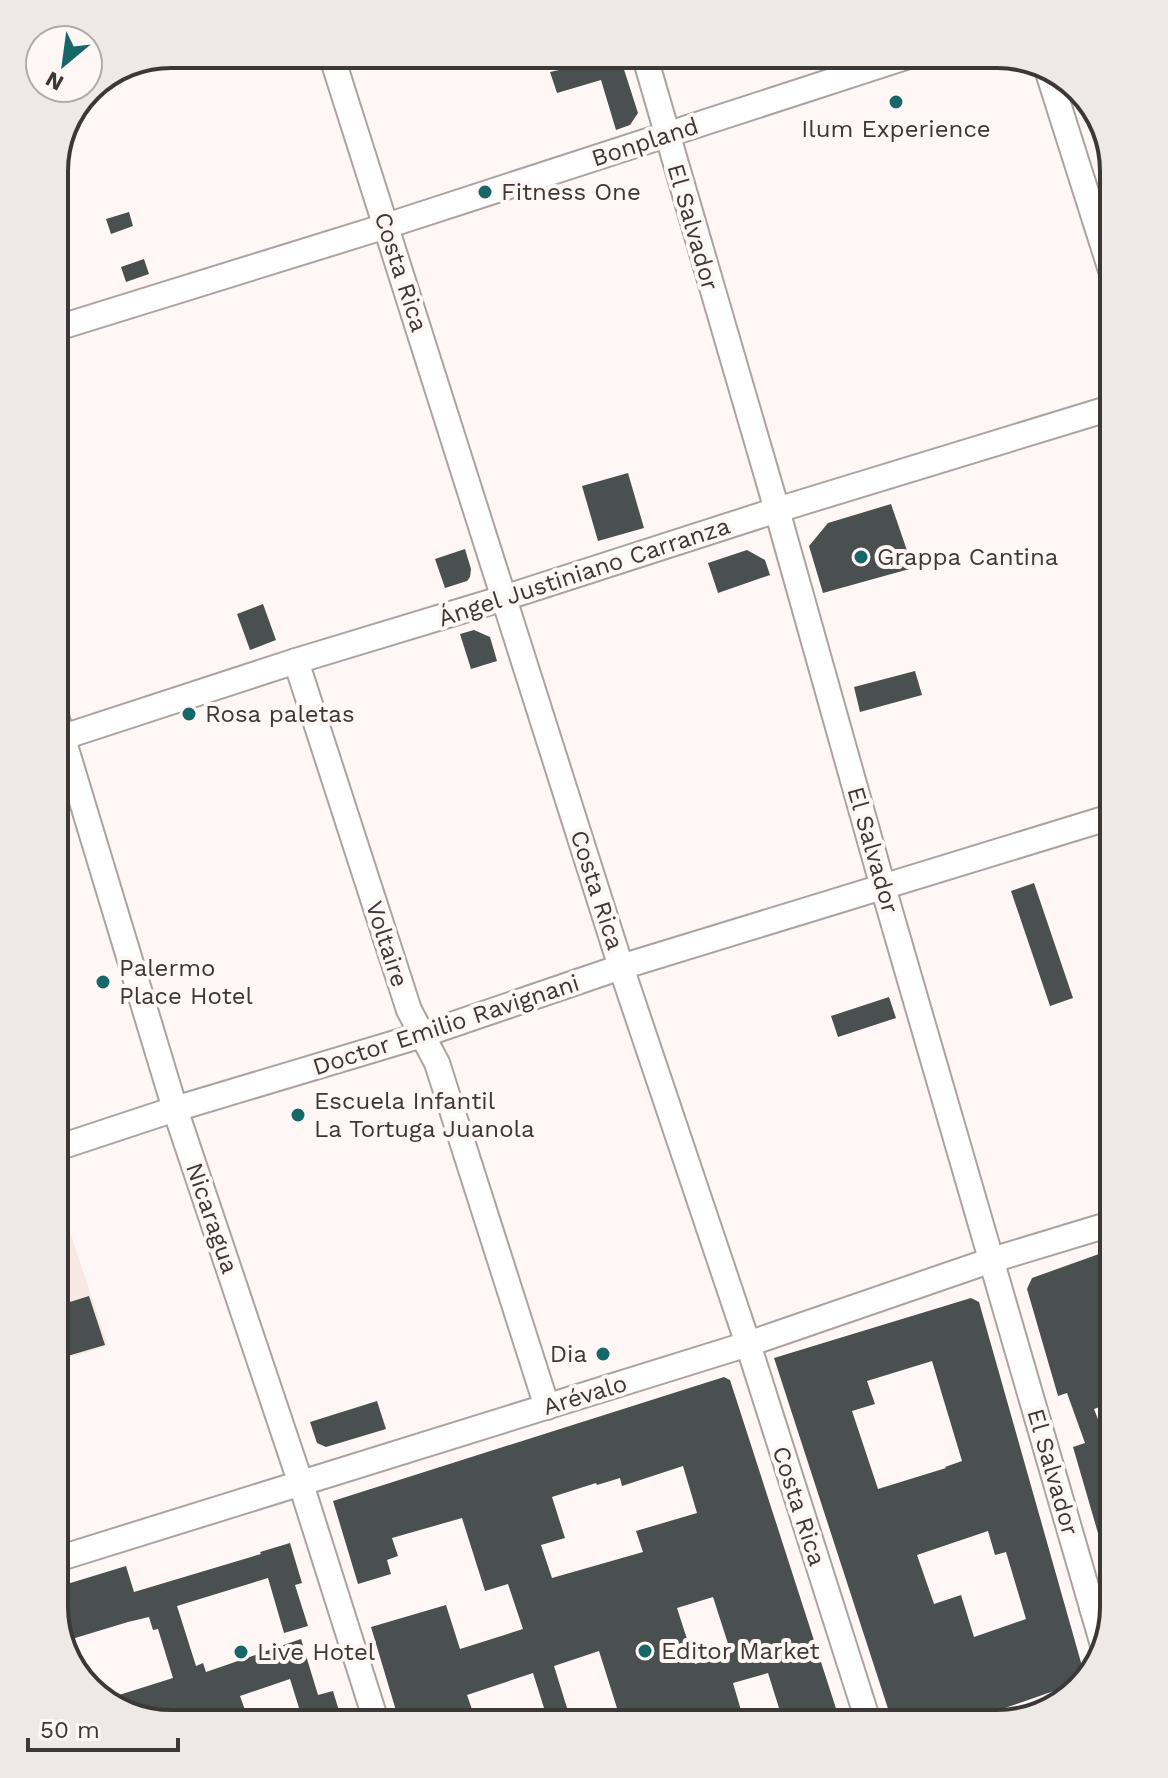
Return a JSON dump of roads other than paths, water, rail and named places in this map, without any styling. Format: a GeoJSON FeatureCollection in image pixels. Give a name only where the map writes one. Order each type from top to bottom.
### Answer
{"type":"FeatureCollection","features":[{"type":"Feature","properties":{"kind":"street","name":"Costa Rica"},"geometry":{"type":"LineString","coordinates":[[335,68],[621,967],[748,1344],[865,1710]]}},
{"type":"Feature","properties":{"kind":"street","name":"El Salvador"},"geometry":{"type":"LineString","coordinates":[[648,68],[1098,1627]]}},
{"type":"Feature","properties":{"kind":"street","name":"Bonpland"},"geometry":{"type":"LineString","coordinates":[[68,325],[386,226],[872,68]]}},
{"type":"Feature","properties":{"kind":"street"},"geometry":{"type":"LineString","coordinates":[[1052,84],[1100,236]]}},
{"type":"Feature","properties":{"kind":"street","name":"Ángel Justiniano Carranza"},"geometry":{"type":"LineString","coordinates":[[68,735],[777,510],[1100,411]]}},
{"type":"Feature","properties":{"kind":"street","name":"Voltaire"},"geometry":{"type":"LineString","coordinates":[[296,661],[409,1010],[437,1063],[547,1407]]}},
{"type":"Feature","properties":{"kind":"street","name":"Nicaragua"},"geometry":{"type":"LineString","coordinates":[[68,770],[175,1109],[301,1484],[373,1710]]}},
{"type":"Feature","properties":{"kind":"street","name":"Doctor Emilio Ravignani"},"geometry":{"type":"LineString","coordinates":[[68,1144],[422,1035],[621,967],[1100,820]]}},
{"type":"Feature","properties":{"kind":"street","name":"Arévalo"},"geometry":{"type":"LineString","coordinates":[[68,1556],[748,1344],[992,1260],[1100,1227]]}},
{"type":"Feature","properties":{"kind":"street"},"geometry":{"type":"LineString","coordinates":[[1092,1608],[1100,1601]]}},
{"type":"Feature","properties":{"kind":"place","name":"Ilum Experience"},"geometry":{"type":"Point","coordinates":[896,102]}},
{"type":"Feature","properties":{"kind":"place","name":"Fitness One"},"geometry":{"type":"Point","coordinates":[485,192]}},
{"type":"Feature","properties":{"kind":"place","name":"Grappa Cantina"},"geometry":{"type":"Point","coordinates":[861,557]}},
{"type":"Feature","properties":{"kind":"place","name":"Rosa paletas"},"geometry":{"type":"Point","coordinates":[189,714]}},
{"type":"Feature","properties":{"kind":"place","name":"Palermo Place Hotel"},"geometry":{"type":"Point","coordinates":[103,982]}},
{"type":"Feature","properties":{"kind":"place","name":"Escuela Infantil La Tortuga Juanola"},"geometry":{"type":"Point","coordinates":[298,1115]}},
{"type":"Feature","properties":{"kind":"place","name":"Dia"},"geometry":{"type":"Point","coordinates":[603,1354]}},
{"type":"Feature","properties":{"kind":"place","name":"Editor Market"},"geometry":{"type":"Point","coordinates":[645,1651]}},
{"type":"Feature","properties":{"kind":"place","name":"Live Hotel"},"geometry":{"type":"Point","coordinates":[241,1652]}}]}
